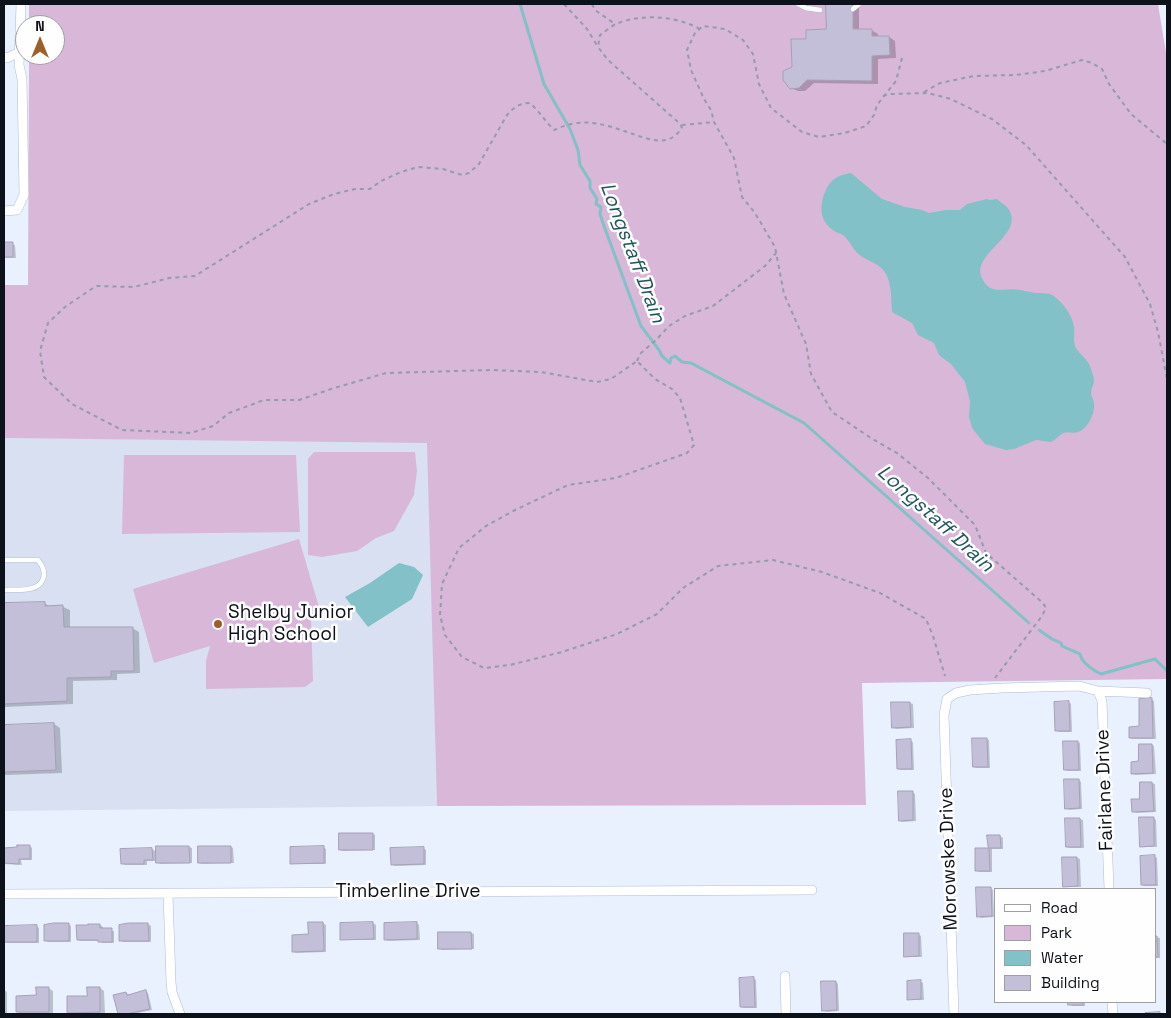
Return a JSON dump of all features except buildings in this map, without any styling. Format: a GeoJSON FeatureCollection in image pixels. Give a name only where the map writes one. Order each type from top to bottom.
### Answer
{"type":"FeatureCollection","features":[{"type":"Feature","properties":{"kind":"street"},"geometry":{"type":"LineString","coordinates":[[4,211],[17,210],[20,207],[25,187],[22,79],[19,65]]}},
{"type":"Feature","properties":{"kind":"street","name":"Morowske Drive"},"geometry":{"type":"LineString","coordinates":[[954,1014],[944,725],[945,704],[949,697],[970,690],[1079,686],[1098,692]]}},
{"type":"Feature","properties":{"kind":"street"},"geometry":{"type":"LineString","coordinates":[[1098,692],[1147,692]]}},
{"type":"Feature","properties":{"kind":"street","name":"Fairlane Drive"},"geometry":{"type":"LineString","coordinates":[[1098,692],[1102,701],[1109,888]]}},
{"type":"Feature","properties":{"kind":"street","name":"Timberline Drive"},"geometry":{"type":"LineString","coordinates":[[4,894],[812,890]]}},
{"type":"Feature","properties":{"kind":"street"},"geometry":{"type":"LineString","coordinates":[[168,894],[172,992],[180,1014]]}},
{"type":"Feature","properties":{"kind":"street"},"geometry":{"type":"LineString","coordinates":[[785,976],[786,1014]]}},
{"type":"Feature","properties":{"kind":"lane"},"geometry":{"type":"LineString","coordinates":[[798,4],[806,8],[820,10]]}},
{"type":"Feature","properties":{"kind":"lane"},"geometry":{"type":"LineString","coordinates":[[853,8],[859,4]]}},
{"type":"Feature","properties":{"kind":"lane"},"geometry":{"type":"LineString","coordinates":[[4,560],[38,560],[42,565],[44,575],[41,584],[34,588],[4,590]]}},
{"type":"Feature","properties":{"kind":"path"},"geometry":{"type":"LineString","coordinates":[[564,4],[587,29],[608,60],[682,127],[676,135],[662,142],[647,140],[590,122],[578,123],[554,130],[530,103],[523,103],[513,108],[507,115],[479,164],[469,173],[462,175],[443,169],[418,168],[401,172],[370,189],[334,194],[309,204],[195,276],[169,278],[134,287],[97,286],[66,307],[48,323],[40,352],[44,377],[72,404],[122,430],[191,433],[213,426],[230,413],[264,400],[299,400],[386,374],[491,370],[541,372],[597,382],[610,379],[637,361],[640,354],[669,326],[685,316],[713,306],[733,292],[766,266],[776,253]]}},
{"type":"Feature","properties":{"kind":"path"},"geometry":{"type":"LineString","coordinates":[[592,4],[595,10],[615,24]]}},
{"type":"Feature","properties":{"kind":"path"},"geometry":{"type":"LineString","coordinates":[[598,47],[600,35],[615,24],[638,18],[655,17],[680,20],[700,29]]}},
{"type":"Feature","properties":{"kind":"path"},"geometry":{"type":"LineString","coordinates":[[902,58],[896,82],[883,96],[877,105],[874,115],[866,126],[845,133],[819,137],[802,132],[771,108],[759,84],[753,54],[743,40],[725,29],[703,26],[695,33],[687,50],[691,70],[711,110],[714,122],[734,158],[742,197],[755,212],[775,247],[784,294],[806,344],[811,374],[832,412],[897,453],[928,478],[975,525],[986,553],[1043,603],[1046,608],[995,678]]}},
{"type":"Feature","properties":{"kind":"path"},"geometry":{"type":"LineString","coordinates":[[922,93],[940,83],[974,76],[1016,75],[1046,71],[1082,60],[1102,69],[1109,84],[1131,114],[1167,144]]}},
{"type":"Feature","properties":{"kind":"path"},"geometry":{"type":"LineString","coordinates":[[883,96],[890,94],[928,93],[951,98],[992,119],[1026,145],[1040,164],[1078,202],[1116,245],[1129,264],[1150,304],[1158,332],[1167,380]]}},
{"type":"Feature","properties":{"kind":"path"},"geometry":{"type":"LineString","coordinates":[[680,125],[714,122]]}},
{"type":"Feature","properties":{"kind":"path"},"geometry":{"type":"LineString","coordinates":[[637,361],[655,379],[672,389],[680,398],[694,445],[688,453],[616,478],[568,485],[486,526],[458,548],[442,584],[440,615],[445,635],[462,657],[484,668],[510,665],[562,652],[617,634],[657,614],[683,588],[718,566],[773,560],[822,572],[880,593],[926,619],[934,636],[945,676]]}},
{"type":"Feature","properties":{"kind":"shaded area","name":"Shelby Junior High School"},"geometry":{"type":"Polygon","coordinates":[[[4,438],[428,442],[437,806],[4,811],[4,438]]]}},
{"type":"Feature","properties":{"kind":"green space"},"geometry":{"type":"Polygon","coordinates":[[[29,4],[1158,4],[1167,53],[1167,679],[862,683],[866,805],[437,806],[427,443],[4,438],[4,285],[28,285],[29,65],[65,65],[65,15],[29,15],[29,4]]]}},
{"type":"Feature","properties":{"kind":"green space"},"geometry":{"type":"Polygon","coordinates":[[[314,452],[415,452],[417,471],[414,495],[394,531],[376,538],[357,551],[322,557],[308,555],[308,459],[314,452]]]}},
{"type":"Feature","properties":{"kind":"green space"},"geometry":{"type":"Polygon","coordinates":[[[124,455],[296,455],[300,532],[122,534],[124,455]]]}},
{"type":"Feature","properties":{"kind":"green space"},"geometry":{"type":"Polygon","coordinates":[[[299,539],[321,614],[311,617],[313,681],[305,687],[206,689],[206,661],[210,646],[154,663],[133,589],[299,539]]]}},
{"type":"Feature","properties":{"kind":"water"},"geometry":{"type":"Polygon","coordinates":[[[851,173],[882,199],[929,213],[960,210],[967,204],[987,199],[997,199],[1008,208],[1012,221],[1009,230],[983,262],[980,271],[983,280],[990,288],[999,290],[1015,289],[1050,294],[1066,308],[1073,323],[1075,346],[1086,359],[1094,377],[1091,393],[1094,408],[1085,428],[1076,433],[1063,433],[1051,442],[1036,440],[1014,449],[1006,450],[985,444],[972,428],[969,417],[970,401],[965,382],[951,364],[939,355],[934,343],[918,335],[912,323],[892,312],[891,292],[884,270],[858,254],[845,237],[834,231],[823,218],[821,208],[827,188],[835,179],[851,173]]]}},
{"type":"Feature","properties":{"kind":"water"},"geometry":{"type":"Polygon","coordinates":[[[399,563],[414,567],[423,575],[412,599],[368,627],[345,597],[399,563]]]}},
{"type":"Feature","properties":{"kind":"waterway","name":"Longstaff Drain"},"geometry":{"type":"LineString","coordinates":[[520,4],[544,84],[570,129],[578,150],[580,165],[590,181],[590,188],[597,199],[596,204],[601,207],[600,214],[604,226],[641,326],[662,356],[670,363],[671,358],[675,356],[682,362],[691,363],[804,423],[1029,623]]}},
{"type":"Feature","properties":{"kind":"waterway","name":"Longstaff Drain"},"geometry":{"type":"LineString","coordinates":[[1039,630],[1061,643],[1062,646],[1080,654],[1085,663],[1101,674],[1155,659],[1167,671]]}},
{"type":"Feature","properties":{"kind":"place","name":"Shelby Junior High School"},"geometry":{"type":"Point","coordinates":[218,624]}}]}
